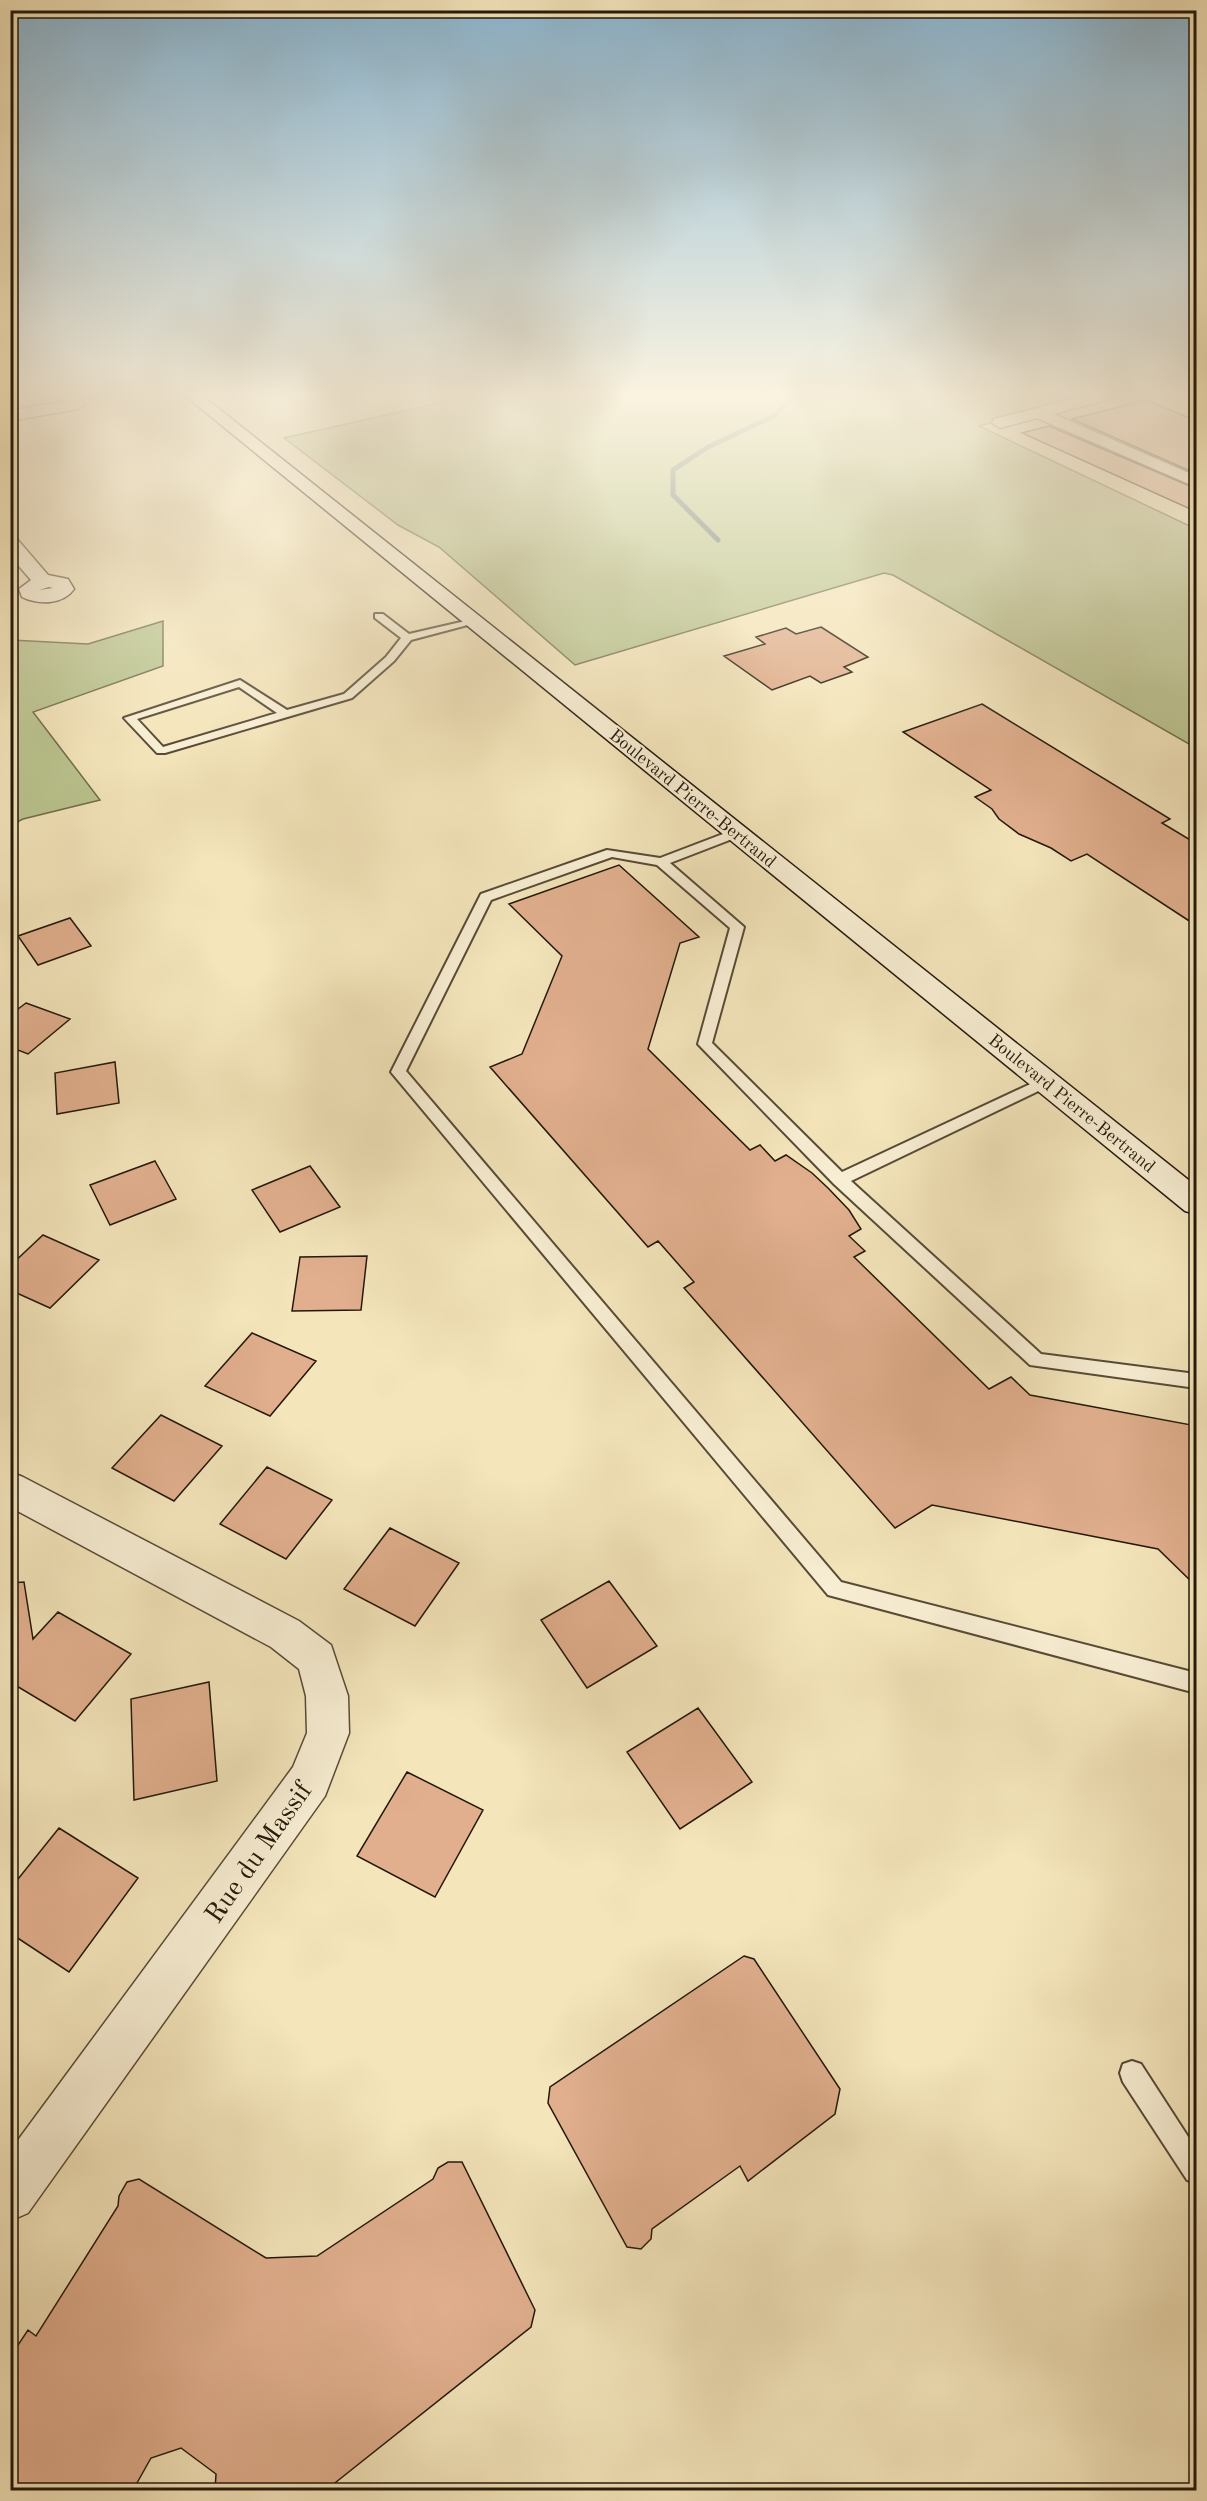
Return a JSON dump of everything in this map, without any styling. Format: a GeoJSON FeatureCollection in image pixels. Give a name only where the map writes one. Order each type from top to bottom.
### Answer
{"type":"FeatureCollection","features":[{"type":"Feature","properties":{"kind":"main road","name":"Boulevard Pierre-Bertrand"},"geometry":{"type":"LineString","coordinates":[[335,510],[1197,1203]]}},
{"type":"Feature","properties":{"kind":"main road"},"geometry":{"type":"LineString","coordinates":[[10,543],[43,582]]}},
{"type":"Feature","properties":{"kind":"main road","name":"Rue du Massif"},"geometry":{"type":"LineString","coordinates":[[10,1488],[293,1640],[316,1658],[327,1696],[328,1733],[310,1781],[10,2195]]}},
{"type":"Feature","properties":{"kind":"lane"},"geometry":{"type":"LineString","coordinates":[[379,616],[407,638]]}},
{"type":"Feature","properties":{"kind":"lane"},"geometry":{"type":"LineString","coordinates":[[286,715],[240,682],[130,718],[161,751],[286,715],[348,696],[390,659],[407,638],[474,621]]}},
{"type":"Feature","properties":{"kind":"lane"},"geometry":{"type":"LineString","coordinates":[[736,833],[661,862],[611,854],[486,897],[398,1072],[835,1589],[1197,1683]]}},
{"type":"Feature","properties":{"kind":"lane"},"geometry":{"type":"LineString","coordinates":[[661,862],[737,927],[705,1044],[840,1180],[1036,1359],[1197,1381]]}},
{"type":"Feature","properties":{"kind":"lane"},"geometry":{"type":"LineString","coordinates":[[840,1180],[1046,1082]]}},
{"type":"Feature","properties":{"kind":"lane"},"geometry":{"type":"LineString","coordinates":[[1132,2073],[1197,2171]]}},
{"type":"Feature","properties":{"kind":"green space"},"geometry":{"type":"Polygon","coordinates":[[[378,510],[1155,510],[1196,529],[1196,748],[893,575],[884,573],[575,665],[439,547],[398,525],[378,510]]]}},
{"type":"Feature","properties":{"kind":"green space"},"geometry":{"type":"Polygon","coordinates":[[[163,621],[163,666],[33,712],[100,800],[23,819],[11,825],[11,640],[88,644],[163,621]]]}},
{"type":"Feature","properties":{"kind":"building"},"geometry":{"type":"Polygon","coordinates":[[[821,627],[868,657],[844,667],[852,672],[821,683],[810,676],[772,690],[724,656],[765,644],[756,637],[786,628],[796,634],[821,627]]]}},
{"type":"Feature","properties":{"kind":"building"},"geometry":{"type":"Polygon","coordinates":[[[982,704],[1170,819],[1162,823],[1197,844],[1197,926],[1087,854],[1071,861],[1051,848],[1019,834],[975,797],[991,790],[903,732],[982,704]]]}},
{"type":"Feature","properties":{"kind":"building"},"geometry":{"type":"Polygon","coordinates":[[[619,865],[699,937],[680,943],[648,1049],[750,1150],[760,1145],[775,1161],[786,1155],[812,1173],[828,1188],[849,1210],[861,1229],[849,1236],[865,1251],[854,1257],[989,1389],[1011,1377],[1030,1395],[1197,1426],[1197,1587],[1158,1549],[932,1505],[895,1528],[684,1288],[694,1282],[658,1241],[648,1247],[490,1067],[522,1054],[562,956],[509,904],[619,865]]]}},
{"type":"Feature","properties":{"kind":"building"},"geometry":{"type":"Polygon","coordinates":[[[70,918],[91,946],[38,965],[18,936],[70,918]]]}},
{"type":"Feature","properties":{"kind":"building"},"geometry":{"type":"Polygon","coordinates":[[[26,1003],[70,1019],[28,1054],[10,1047],[10,1015],[26,1003]]]}},
{"type":"Feature","properties":{"kind":"building"},"geometry":{"type":"Polygon","coordinates":[[[115,1062],[119,1103],[57,1114],[55,1073],[115,1062]]]}},
{"type":"Feature","properties":{"kind":"building"},"geometry":{"type":"Polygon","coordinates":[[[155,1161],[176,1199],[110,1225],[90,1185],[155,1161]]]}},
{"type":"Feature","properties":{"kind":"building"},"geometry":{"type":"Polygon","coordinates":[[[310,1166],[340,1207],[280,1232],[252,1190],[310,1166]]]}},
{"type":"Feature","properties":{"kind":"building"},"geometry":{"type":"Polygon","coordinates":[[[43,1235],[99,1260],[50,1308],[10,1290],[10,1266],[43,1235]]]}},
{"type":"Feature","properties":{"kind":"building"},"geometry":{"type":"Polygon","coordinates":[[[367,1256],[361,1310],[292,1311],[300,1257],[367,1256]]]}},
{"type":"Feature","properties":{"kind":"building"},"geometry":{"type":"Polygon","coordinates":[[[252,1333],[316,1361],[270,1416],[205,1386],[252,1333]]]}},
{"type":"Feature","properties":{"kind":"building"},"geometry":{"type":"Polygon","coordinates":[[[161,1415],[222,1446],[174,1501],[112,1468],[161,1415]]]}},
{"type":"Feature","properties":{"kind":"building"},"geometry":{"type":"Polygon","coordinates":[[[267,1467],[332,1500],[286,1559],[220,1524],[267,1467]]]}},
{"type":"Feature","properties":{"kind":"building"},"geometry":{"type":"Polygon","coordinates":[[[390,1528],[459,1563],[415,1626],[344,1589],[390,1528]]]}},
{"type":"Feature","properties":{"kind":"building"},"geometry":{"type":"Polygon","coordinates":[[[609,1581],[657,1646],[587,1688],[541,1620],[609,1581]]]}},
{"type":"Feature","properties":{"kind":"building"},"geometry":{"type":"Polygon","coordinates":[[[24,1582],[33,1639],[58,1612],[131,1654],[75,1721],[10,1682],[10,1583],[24,1582]]]}},
{"type":"Feature","properties":{"kind":"building"},"geometry":{"type":"Polygon","coordinates":[[[209,1682],[217,1781],[134,1800],[131,1699],[209,1682]]]}},
{"type":"Feature","properties":{"kind":"building"},"geometry":{"type":"Polygon","coordinates":[[[698,1708],[752,1782],[680,1829],[627,1752],[698,1708]]]}},
{"type":"Feature","properties":{"kind":"building"},"geometry":{"type":"Polygon","coordinates":[[[407,1772],[483,1810],[435,1897],[357,1856],[407,1772]]]}},
{"type":"Feature","properties":{"kind":"building"},"geometry":{"type":"Polygon","coordinates":[[[59,1828],[138,1878],[69,1972],[10,1933],[10,1889],[59,1828]]]}},
{"type":"Feature","properties":{"kind":"building"},"geometry":{"type":"Polygon","coordinates":[[[744,1956],[754,1959],[840,2089],[835,2114],[748,2181],[740,2166],[652,2229],[651,2239],[641,2249],[627,2247],[548,2103],[550,2087],[744,1956]]]}},
{"type":"Feature","properties":{"kind":"building"},"geometry":{"type":"Polygon","coordinates":[[[448,2162],[462,2162],[535,2310],[531,2327],[326,2490],[215,2490],[216,2474],[181,2448],[151,2458],[133,2490],[10,2490],[10,2357],[28,2330],[36,2336],[118,2206],[119,2196],[127,2182],[139,2179],[266,2258],[317,2256],[433,2179],[438,2168],[448,2162]]]}},
{"type":"Feature","properties":{"kind":"waterway"},"geometry":{"type":"LineString","coordinates":[[688,510],[718,540]]}}]}
